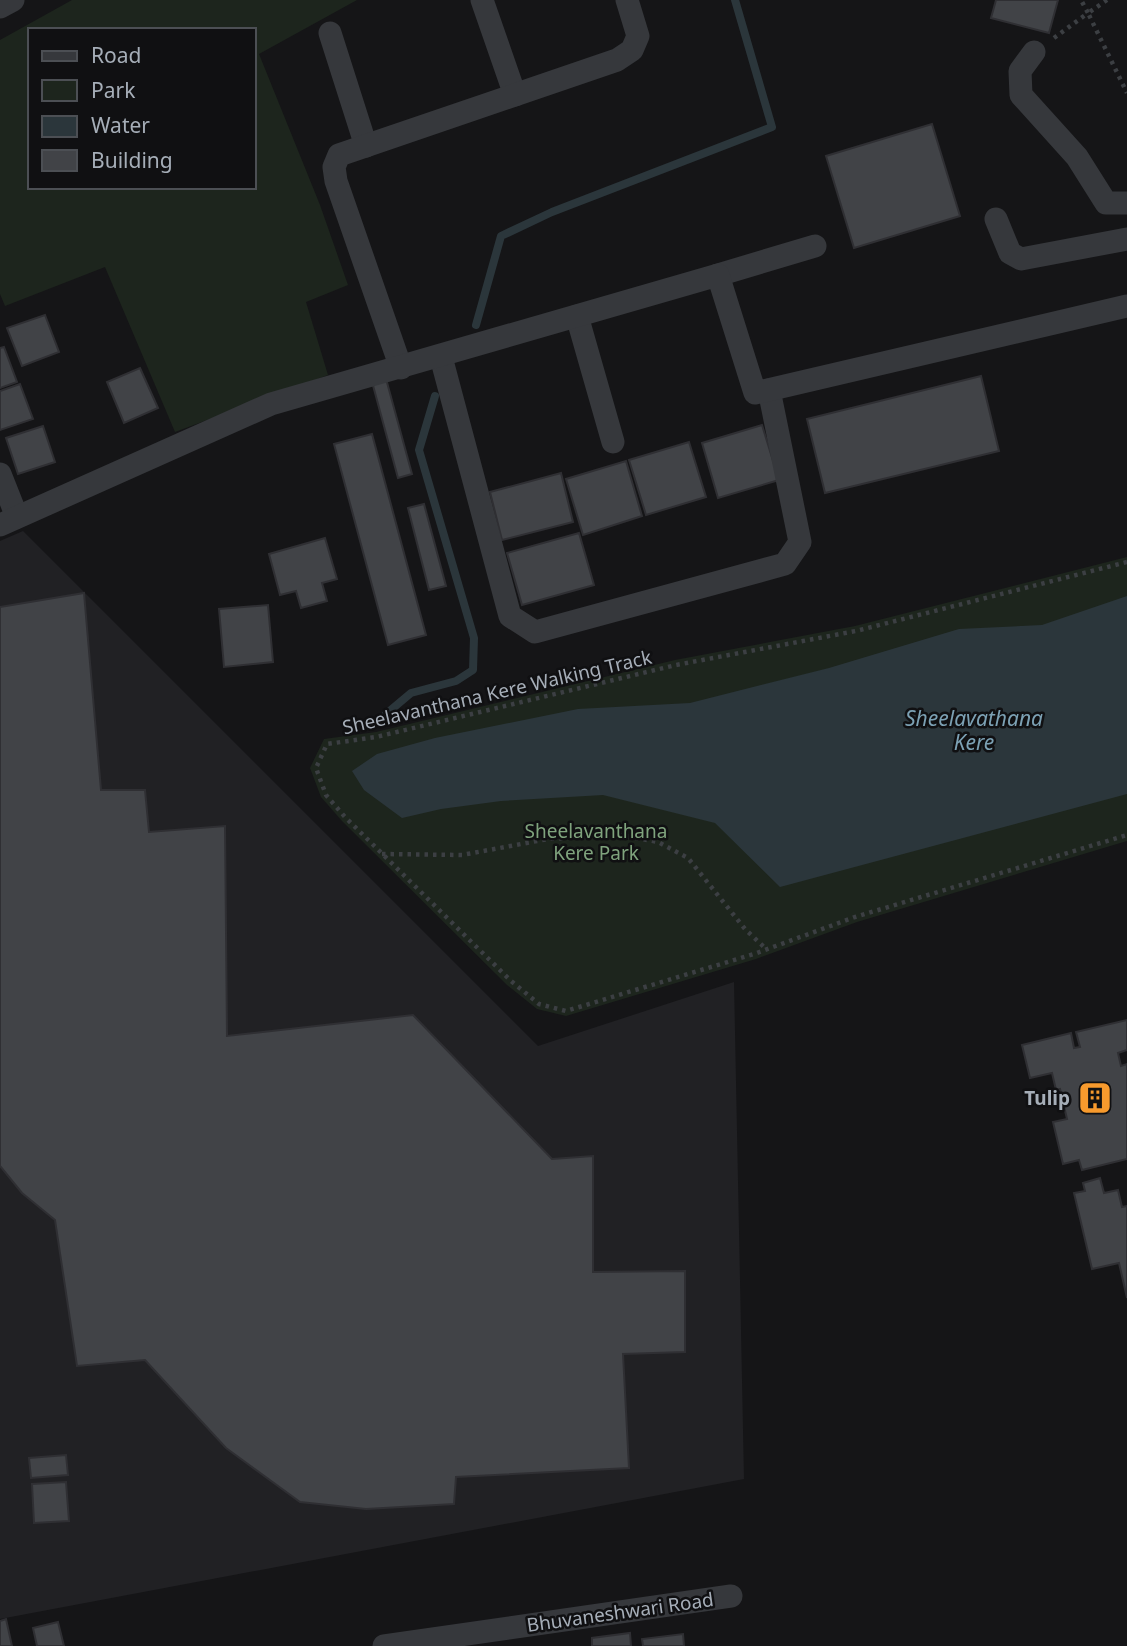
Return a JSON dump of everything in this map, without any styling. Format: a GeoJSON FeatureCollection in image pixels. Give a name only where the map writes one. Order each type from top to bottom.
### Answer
{"type":"FeatureCollection","features":[{"type":"Feature","properties":{"kind":"street"},"geometry":{"type":"LineString","coordinates":[[0,7],[13,0]]}},
{"type":"Feature","properties":{"kind":"street"},"geometry":{"type":"LineString","coordinates":[[482,0],[515,94]]}},
{"type":"Feature","properties":{"kind":"street"},"geometry":{"type":"LineString","coordinates":[[401,368],[336,181],[334,167],[339,155],[617,60],[632,50],[638,36],[627,0]]}},
{"type":"Feature","properties":{"kind":"street"},"geometry":{"type":"LineString","coordinates":[[330,33],[366,146]]}},
{"type":"Feature","properties":{"kind":"street"},"geometry":{"type":"LineString","coordinates":[[1039,48],[1020,71],[1021,95],[1077,157],[1106,203],[1127,203]]}},
{"type":"Feature","properties":{"kind":"street"},"geometry":{"type":"LineString","coordinates":[[996,219],[1010,253],[1021,259],[1127,239]]}},
{"type":"Feature","properties":{"kind":"street"},"geometry":{"type":"LineString","coordinates":[[0,474],[9,521],[271,404],[815,246]]}},
{"type":"Feature","properties":{"kind":"street"},"geometry":{"type":"LineString","coordinates":[[718,275],[755,393],[1127,306]]}},
{"type":"Feature","properties":{"kind":"street"},"geometry":{"type":"LineString","coordinates":[[577,316],[613,442]]}},
{"type":"Feature","properties":{"kind":"street"},"geometry":{"type":"LineString","coordinates":[[441,356],[510,616],[535,632],[785,564],[800,542],[769,390]]}},
{"type":"Feature","properties":{"kind":"street","name":"Bhuvaneshwari Road"},"geometry":{"type":"LineString","coordinates":[[384,1646],[731,1596]]}},
{"type":"Feature","properties":{"kind":"path"},"geometry":{"type":"LineString","coordinates":[[1081,0],[1127,93]]}},
{"type":"Feature","properties":{"kind":"path"},"geometry":{"type":"LineString","coordinates":[[1039,48],[1107,0]]}},
{"type":"Feature","properties":{"kind":"path","name":"Sheelavanthana Kere Walking Track"},"geometry":{"type":"LineString","coordinates":[[1127,562],[856,631],[676,665],[376,737],[327,744],[316,768],[326,795],[510,981],[539,1004],[566,1011],[606,1001],[766,949],[855,917],[1127,835]]}},
{"type":"Feature","properties":{"kind":"path"},"geometry":{"type":"LineString","coordinates":[[382,853],[462,855],[548,839],[620,835],[658,842],[688,858],[745,929],[766,949]]}},
{"type":"Feature","properties":{"kind":"shaded area"},"geometry":{"type":"Polygon","coordinates":[[[23,531],[538,1046],[734,982],[744,1479],[0,1619],[0,541],[23,531]]]}},
{"type":"Feature","properties":{"kind":"green space"},"geometry":{"type":"Polygon","coordinates":[[[72,0],[357,0],[259,54],[320,205],[348,285],[306,302],[328,375],[175,432],[105,267],[5,306],[0,294],[0,40],[72,0]]]}},
{"type":"Feature","properties":{"kind":"green space","name":"Sheelavanthana Kere Park"},"geometry":{"type":"Polygon","coordinates":[[[1127,557],[1127,841],[857,922],[756,959],[566,1016],[537,1009],[507,985],[342,821],[321,797],[310,768],[324,739],[376,732],[675,660],[855,626],[1127,557]]]}},
{"type":"Feature","properties":{"kind":"water","name":"Sheelavathana Kere"},"geometry":{"type":"Polygon","coordinates":[[[1127,596],[1127,794],[780,887],[715,823],[603,795],[501,801],[441,809],[402,818],[364,790],[352,771],[377,754],[435,738],[578,709],[690,703],[829,668],[959,629],[1042,625],[1127,596]]]}},
{"type":"Feature","properties":{"kind":"building"},"geometry":{"type":"Polygon","coordinates":[[[996,0],[1058,0],[1049,33],[991,18],[996,0]]]}},
{"type":"Feature","properties":{"kind":"building"},"geometry":{"type":"Polygon","coordinates":[[[932,124],[960,216],[854,248],[826,156],[932,124]]]}},
{"type":"Feature","properties":{"kind":"building"},"geometry":{"type":"Polygon","coordinates":[[[45,315],[59,352],[22,366],[7,328],[45,315]]]}},
{"type":"Feature","properties":{"kind":"building"},"geometry":{"type":"Polygon","coordinates":[[[4,347],[17,382],[0,388],[0,348],[4,347]]]}},
{"type":"Feature","properties":{"kind":"building"},"geometry":{"type":"Polygon","coordinates":[[[140,368],[158,408],[124,423],[107,382],[140,368]]]}},
{"type":"Feature","properties":{"kind":"building"},"geometry":{"type":"Polygon","coordinates":[[[385,375],[412,474],[398,478],[371,378],[385,375]]]}},
{"type":"Feature","properties":{"kind":"building"},"geometry":{"type":"Polygon","coordinates":[[[981,376],[999,451],[825,493],[807,419],[981,376]]]}},
{"type":"Feature","properties":{"kind":"building"},"geometry":{"type":"Polygon","coordinates":[[[20,384],[33,419],[0,430],[0,391],[20,384]]]}},
{"type":"Feature","properties":{"kind":"building"},"geometry":{"type":"Polygon","coordinates":[[[762,425],[779,480],[718,498],[702,443],[762,425]]]}},
{"type":"Feature","properties":{"kind":"building"},"geometry":{"type":"Polygon","coordinates":[[[43,426],[55,462],[18,474],[6,438],[43,426]]]}},
{"type":"Feature","properties":{"kind":"building"},"geometry":{"type":"Polygon","coordinates":[[[372,434],[426,635],[388,645],[334,444],[372,434]]]}},
{"type":"Feature","properties":{"kind":"building"},"geometry":{"type":"Polygon","coordinates":[[[689,442],[706,497],[646,515],[629,460],[689,442]]]}},
{"type":"Feature","properties":{"kind":"building"},"geometry":{"type":"Polygon","coordinates":[[[626,461],[642,516],[583,535],[566,479],[626,461]]]}},
{"type":"Feature","properties":{"kind":"building"},"geometry":{"type":"Polygon","coordinates":[[[561,473],[573,522],[502,540],[490,492],[561,473]]]}},
{"type":"Feature","properties":{"kind":"building"},"geometry":{"type":"Polygon","coordinates":[[[424,504],[446,586],[429,590],[408,508],[424,504]]]}},
{"type":"Feature","properties":{"kind":"building"},"geometry":{"type":"Polygon","coordinates":[[[579,533],[594,585],[522,605],[507,553],[579,533]]]}},
{"type":"Feature","properties":{"kind":"building"},"geometry":{"type":"Polygon","coordinates":[[[325,538],[337,579],[322,583],[327,601],[301,608],[296,591],[280,595],[269,554],[325,538]]]}},
{"type":"Feature","properties":{"kind":"building"},"geometry":{"type":"Polygon","coordinates":[[[84,593],[101,790],[145,790],[149,832],[225,826],[227,1036],[413,1015],[552,1159],[593,1156],[593,1272],[685,1271],[685,1352],[623,1354],[629,1468],[456,1477],[454,1504],[366,1509],[300,1502],[226,1448],[145,1360],[77,1366],[55,1220],[22,1193],[0,1166],[0,607],[84,593]]]}},
{"type":"Feature","properties":{"kind":"building"},"geometry":{"type":"Polygon","coordinates":[[[268,605],[273,662],[224,667],[219,609],[268,605]]]}},
{"type":"Feature","properties":{"kind":"building","name":"Tulip"},"geometry":{"type":"Polygon","coordinates":[[[1127,1020],[1127,1050],[1118,1053],[1121,1066],[1127,1064],[1127,1159],[1082,1170],[1079,1160],[1063,1164],[1053,1122],[1067,1119],[1060,1089],[1056,1090],[1052,1073],[1030,1078],[1022,1045],[1071,1033],[1074,1048],[1080,1047],[1076,1032],[1127,1020]]]}},
{"type":"Feature","properties":{"kind":"building"},"geometry":{"type":"Polygon","coordinates":[[[1100,1178],[1104,1193],[1118,1190],[1122,1207],[1127,1206],[1127,1298],[1119,1263],[1092,1269],[1074,1193],[1085,1191],[1083,1183],[1100,1178]]]}},
{"type":"Feature","properties":{"kind":"building"},"geometry":{"type":"Polygon","coordinates":[[[66,1455],[68,1475],[31,1478],[29,1458],[66,1455]]]}},
{"type":"Feature","properties":{"kind":"building"},"geometry":{"type":"Polygon","coordinates":[[[66,1482],[69,1521],[34,1523],[32,1484],[66,1482]]]}},
{"type":"Feature","properties":{"kind":"building"},"geometry":{"type":"Polygon","coordinates":[[[6,1619],[12,1646],[0,1646],[0,1621],[6,1619]]]}},
{"type":"Feature","properties":{"kind":"building"},"geometry":{"type":"Polygon","coordinates":[[[58,1622],[64,1646],[37,1646],[33,1628],[58,1622]]]}},
{"type":"Feature","properties":{"kind":"building"},"geometry":{"type":"Polygon","coordinates":[[[630,1633],[631,1646],[592,1646],[592,1638],[630,1633]]]}},
{"type":"Feature","properties":{"kind":"building"},"geometry":{"type":"Polygon","coordinates":[[[683,1634],[684,1646],[643,1646],[642,1639],[683,1634]]]}},
{"type":"Feature","properties":{"kind":"waterway"},"geometry":{"type":"LineString","coordinates":[[476,325],[501,236],[552,212],[772,127],[735,0]]}},
{"type":"Feature","properties":{"kind":"waterway"},"geometry":{"type":"LineString","coordinates":[[386,714],[411,693],[456,681],[473,670],[474,638],[419,450],[435,396]]}},
{"type":"Feature","properties":{"kind":"place","name":"Tulip"},"geometry":{"type":"Point","coordinates":[1095,1098]}}]}
